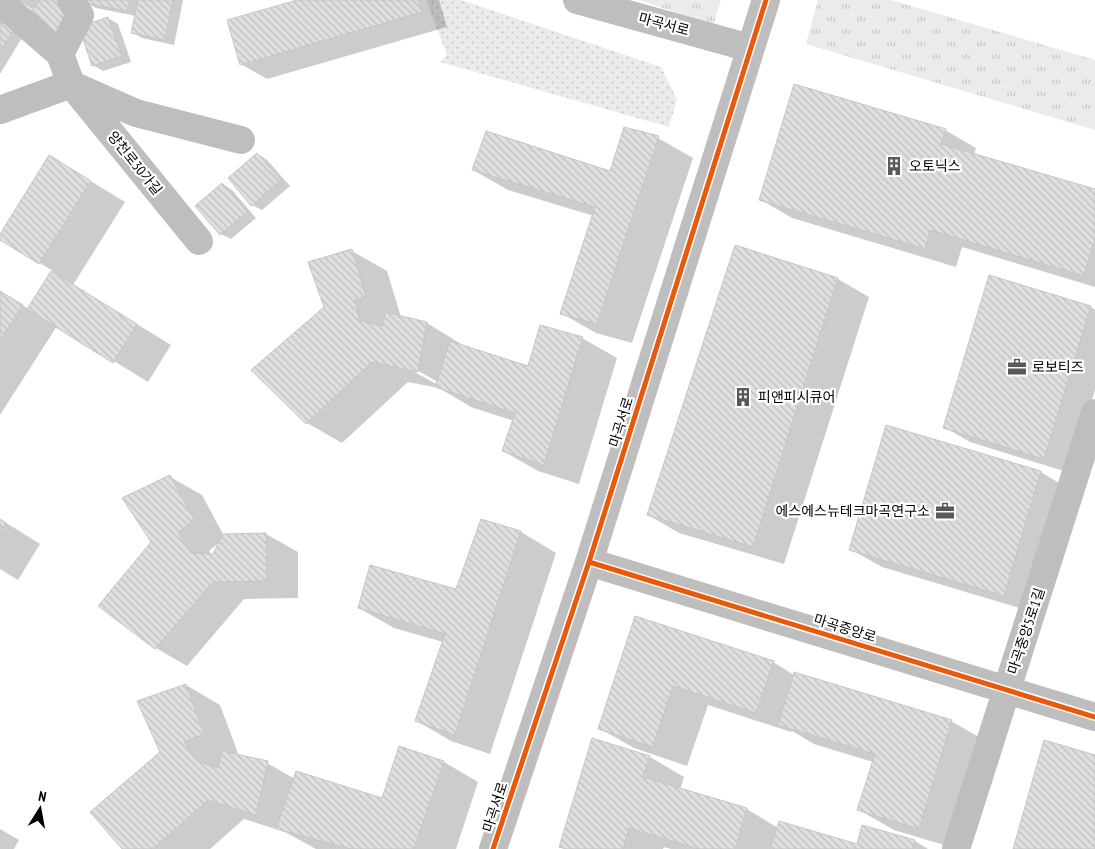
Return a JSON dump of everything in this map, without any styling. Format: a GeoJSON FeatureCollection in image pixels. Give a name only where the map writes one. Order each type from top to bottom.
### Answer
{"type":"FeatureCollection","features":[{"type":"Feature","properties":{"kind":"street"},"geometry":{"type":"LineString","coordinates":[[60,54],[80,16],[70,0]]}},
{"type":"Feature","properties":{"kind":"street","name":"마곡서로"},"geometry":{"type":"LineString","coordinates":[[577,0],[750,48]]}},
{"type":"Feature","properties":{"kind":"street","name":"마곡서로"},"geometry":{"type":"LineString","coordinates":[[493,849],[589,562],[766,0]]}},
{"type":"Feature","properties":{"kind":"street","name":"양천로30가길"},"geometry":{"type":"LineString","coordinates":[[0,2],[60,54],[72,84],[199,241]]}},
{"type":"Feature","properties":{"kind":"street"},"geometry":{"type":"LineString","coordinates":[[0,110],[72,84],[136,113],[241,140]]}},
{"type":"Feature","properties":{"kind":"street","name":"마곡중앙5로1길"},"geometry":{"type":"LineString","coordinates":[[956,849],[1095,413]]}},
{"type":"Feature","properties":{"kind":"street","name":"마곡중앙로"},"geometry":{"type":"LineString","coordinates":[[589,562],[1095,717]]}},
{"type":"Feature","properties":{"kind":"green space"},"geometry":{"type":"Polygon","coordinates":[[[426,0],[461,0],[661,67],[677,99],[669,127],[440,62],[447,55],[426,0]]]}},
{"type":"Feature","properties":{"kind":"green space"},"geometry":{"type":"Polygon","coordinates":[[[639,0],[721,0],[713,25],[639,0]]]}},
{"type":"Feature","properties":{"kind":"green space"},"geometry":{"type":"Polygon","coordinates":[[[818,0],[891,0],[1095,60],[1095,130],[806,44],[818,0]]]}},
{"type":"Feature","properties":{"kind":"building"},"geometry":{"type":"Polygon","coordinates":[[[40,0],[63,0],[75,17],[60,37],[29,13],[40,0]]]}},
{"type":"Feature","properties":{"kind":"building"},"geometry":{"type":"Polygon","coordinates":[[[85,0],[129,0],[127,11],[84,3],[85,0]]]}},
{"type":"Feature","properties":{"kind":"building"},"geometry":{"type":"Polygon","coordinates":[[[138,0],[173,0],[165,40],[131,33],[138,0]]]}},
{"type":"Feature","properties":{"kind":"building"},"geometry":{"type":"Polygon","coordinates":[[[297,0],[418,0],[422,12],[240,65],[227,20],[297,0]]]}},
{"type":"Feature","properties":{"kind":"building"},"geometry":{"type":"Polygon","coordinates":[[[108,17],[122,56],[92,66],[79,27],[108,17]]]}},
{"type":"Feature","properties":{"kind":"building"},"geometry":{"type":"Polygon","coordinates":[[[0,21],[14,29],[0,52],[0,21]]]}},
{"type":"Feature","properties":{"kind":"building","name":"오토닉스"},"geometry":{"type":"Polygon","coordinates":[[[794,84],[946,129],[941,144],[1095,189],[1095,238],[1084,276],[930,230],[925,249],[759,200],[794,84]]]}},
{"type":"Feature","properties":{"kind":"building"},"geometry":{"type":"Polygon","coordinates":[[[624,127],[659,136],[597,324],[560,314],[595,207],[472,170],[486,131],[610,171],[624,127]]]}},
{"type":"Feature","properties":{"kind":"building"},"geometry":{"type":"Polygon","coordinates":[[[257,153],[281,180],[251,206],[228,178],[257,153]]]}},
{"type":"Feature","properties":{"kind":"building"},"geometry":{"type":"Polygon","coordinates":[[[49,155],[91,181],[39,264],[0,240],[0,234],[49,155]]]}},
{"type":"Feature","properties":{"kind":"building"},"geometry":{"type":"Polygon","coordinates":[[[222,183],[247,212],[220,235],[195,206],[222,183]]]}},
{"type":"Feature","properties":{"kind":"building","name":"피앤피시큐어"},"geometry":{"type":"Polygon","coordinates":[[[735,245],[838,278],[753,547],[647,515],[735,245]]]}},
{"type":"Feature","properties":{"kind":"building"},"geometry":{"type":"Polygon","coordinates":[[[352,249],[366,296],[355,300],[360,321],[383,326],[385,312],[427,322],[418,372],[372,362],[306,424],[251,370],[324,307],[308,262],[352,249]]]}},
{"type":"Feature","properties":{"kind":"building"},"geometry":{"type":"Polygon","coordinates":[[[51,271],[137,324],[113,363],[27,309],[51,271]]]}},
{"type":"Feature","properties":{"kind":"building","name":"로보티즈"},"geometry":{"type":"Polygon","coordinates":[[[989,275],[1091,306],[1044,459],[943,428],[989,275]]]}},
{"type":"Feature","properties":{"kind":"building"},"geometry":{"type":"Polygon","coordinates":[[[0,291],[23,305],[0,341],[0,291]]]}},
{"type":"Feature","properties":{"kind":"building"},"geometry":{"type":"Polygon","coordinates":[[[540,325],[583,337],[544,465],[502,451],[515,413],[435,387],[450,341],[528,366],[540,325]]]}},
{"type":"Feature","properties":{"kind":"building","name":"에스에스뉴테크마곡연구소"},"geometry":{"type":"Polygon","coordinates":[[[886,425],[1041,471],[1004,596],[849,550],[886,425]]]}},
{"type":"Feature","properties":{"kind":"building"},"geometry":{"type":"Polygon","coordinates":[[[170,475],[194,520],[178,533],[191,553],[213,554],[223,534],[266,533],[267,581],[213,582],[155,649],[98,606],[151,542],[122,498],[170,475]]]}},
{"type":"Feature","properties":{"kind":"building"},"geometry":{"type":"Polygon","coordinates":[[[0,519],[6,523],[0,533],[0,519]]]}},
{"type":"Feature","properties":{"kind":"building"},"geometry":{"type":"Polygon","coordinates":[[[481,519],[521,531],[455,735],[415,721],[445,634],[358,608],[370,565],[456,589],[481,519]]]}},
{"type":"Feature","properties":{"kind":"building"},"geometry":{"type":"Polygon","coordinates":[[[635,616],[774,661],[756,713],[673,686],[653,747],[598,729],[635,616]]]}},
{"type":"Feature","properties":{"kind":"building"},"geometry":{"type":"Polygon","coordinates":[[[794,672],[952,720],[919,829],[857,810],[875,754],[778,725],[794,672]]]}},
{"type":"Feature","properties":{"kind":"building"},"geometry":{"type":"Polygon","coordinates":[[[186,684],[204,734],[184,742],[197,761],[218,768],[222,751],[268,761],[256,815],[208,800],[153,849],[122,849],[90,812],[160,752],[137,701],[186,684]]]}},
{"type":"Feature","properties":{"kind":"building"},"geometry":{"type":"Polygon","coordinates":[[[592,738],[650,756],[643,777],[747,808],[735,849],[699,849],[629,828],[623,849],[566,849],[559,847],[592,738]]]}},
{"type":"Feature","properties":{"kind":"building"},"geometry":{"type":"Polygon","coordinates":[[[1044,740],[1095,755],[1095,849],[1013,849],[1044,740]]]}},
{"type":"Feature","properties":{"kind":"building"},"geometry":{"type":"Polygon","coordinates":[[[399,746],[444,761],[414,849],[352,849],[276,829],[296,771],[382,798],[399,746]]]}},
{"type":"Feature","properties":{"kind":"building"},"geometry":{"type":"Polygon","coordinates":[[[779,821],[857,844],[862,825],[915,840],[912,849],[770,849],[779,821]]]}},
{"type":"Feature","properties":{"kind":"cycle path"},"geometry":{"type":"LineString","coordinates":[[493,849],[589,562],[766,0]]}},
{"type":"Feature","properties":{"kind":"cycle path"},"geometry":{"type":"LineString","coordinates":[[589,562],[1095,717]]}},
{"type":"Feature","properties":{"kind":"place","name":"오토닉스"},"geometry":{"type":"Point","coordinates":[894,166]}},
{"type":"Feature","properties":{"kind":"place","name":"로보티즈"},"geometry":{"type":"Point","coordinates":[1017,367]}},
{"type":"Feature","properties":{"kind":"place","name":"피앤피시큐어"},"geometry":{"type":"Point","coordinates":[743,397]}},
{"type":"Feature","properties":{"kind":"place","name":"에스에스뉴테크마곡연구소"},"geometry":{"type":"Point","coordinates":[945,511]}}]}
